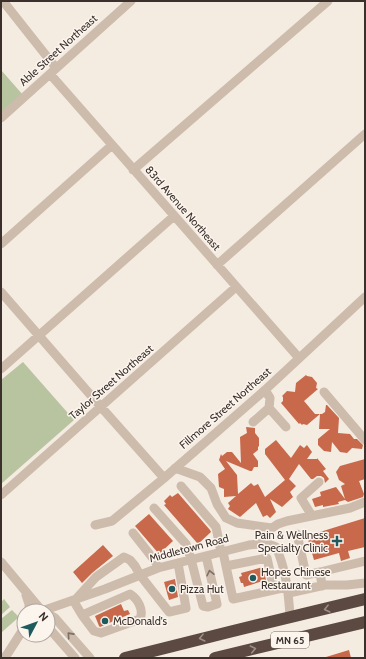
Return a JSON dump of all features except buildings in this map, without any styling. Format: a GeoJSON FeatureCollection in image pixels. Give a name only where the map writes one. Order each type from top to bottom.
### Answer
{"type":"FeatureCollection","features":[{"type":"Feature","properties":{"kind":"highway","name":"MN 65"},"geometry":{"type":"LineString","coordinates":[[125,658],[365,599]]}},
{"type":"Feature","properties":{"kind":"highway","name":"MN 65"},"geometry":{"type":"LineString","coordinates":[[215,658],[365,622]]}},
{"type":"Feature","properties":{"kind":"street","name":"83rd Avenue Northeast"},"geometry":{"type":"LineString","coordinates":[[3,1],[53,71],[112,145],[299,358]]}},
{"type":"Feature","properties":{"kind":"street","name":"Able Street Northeast"},"geometry":{"type":"LineString","coordinates":[[1,118],[131,1]]}},
{"type":"Feature","properties":{"kind":"street"},"geometry":{"type":"LineString","coordinates":[[133,170],[328,1]]}},
{"type":"Feature","properties":{"kind":"street"},"geometry":{"type":"LineString","coordinates":[[217,266],[365,134]]}},
{"type":"Feature","properties":{"kind":"street"},"geometry":{"type":"LineString","coordinates":[[1,244],[112,145]]}},
{"type":"Feature","properties":{"kind":"street"},"geometry":{"type":"LineString","coordinates":[[1,369],[174,216]]}},
{"type":"Feature","properties":{"kind":"street","name":"Taylor Street Northeast"},"geometry":{"type":"LineString","coordinates":[[1,495],[236,287]]}},
{"type":"Feature","properties":{"kind":"street"},"geometry":{"type":"LineString","coordinates":[[1,292],[164,478]]}},
{"type":"Feature","properties":{"kind":"street","name":"Fillmore Street Northeast"},"geometry":{"type":"LineString","coordinates":[[95,525],[112,521],[164,478],[265,390],[365,297]]}},
{"type":"Feature","properties":{"kind":"street"},"geometry":{"type":"LineString","coordinates":[[253,422],[269,408],[270,398],[265,390]]}},
{"type":"Feature","properties":{"kind":"street"},"geometry":{"type":"LineString","coordinates":[[324,392],[365,440]]}},
{"type":"Feature","properties":{"kind":"street"},"geometry":{"type":"LineString","coordinates":[[269,408],[286,427]]}},
{"type":"Feature","properties":{"kind":"street"},"geometry":{"type":"LineString","coordinates":[[175,468],[200,477],[211,488],[217,504],[226,518],[237,523],[272,528]]}},
{"type":"Feature","properties":{"kind":"street"},"geometry":{"type":"LineString","coordinates":[[312,516],[301,498],[319,482]]}},
{"type":"Feature","properties":{"kind":"street"},"geometry":{"type":"LineString","coordinates":[[182,486],[216,527],[233,599],[274,590],[365,583]]}},
{"type":"Feature","properties":{"kind":"street"},"geometry":{"type":"LineString","coordinates":[[290,618],[288,590],[280,555],[276,547],[266,543],[267,532],[278,524],[287,521],[350,508],[365,502]]}},
{"type":"Feature","properties":{"kind":"street"},"geometry":{"type":"LineString","coordinates":[[154,508],[186,544],[203,606],[208,607],[217,604],[206,556]]}},
{"type":"Feature","properties":{"kind":"street"},"geometry":{"type":"LineString","coordinates":[[133,533],[155,561],[158,568]]}},
{"type":"Feature","properties":{"kind":"street"},"geometry":{"type":"LineString","coordinates":[[296,534],[306,574],[365,561]]}},
{"type":"Feature","properties":{"kind":"street","name":"Middletown Road"},"geometry":{"type":"LineString","coordinates":[[56,606],[158,568],[249,545],[266,543]]}},
{"type":"Feature","properties":{"kind":"street"},"geometry":{"type":"LineString","coordinates":[[119,583],[134,596],[140,604],[142,615],[140,619],[101,633],[94,631],[82,615],[74,600],[96,577],[124,557],[130,560],[135,566],[140,575],[169,612],[186,608],[178,563]]}},
{"type":"Feature","properties":{"kind":"street"},"geometry":{"type":"LineString","coordinates":[[226,566],[267,558],[274,590]]}},
{"type":"Feature","properties":{"kind":"street"},"geometry":{"type":"LineString","coordinates":[[1,562],[35,603]]}},
{"type":"Feature","properties":{"kind":"street"},"geometry":{"type":"LineString","coordinates":[[320,572],[322,586]]}},
{"type":"Feature","properties":{"kind":"street"},"geometry":{"type":"LineString","coordinates":[[23,588],[29,603]]}},
{"type":"Feature","properties":{"kind":"street"},"geometry":{"type":"LineString","coordinates":[[82,615],[130,594]]}},
{"type":"Feature","properties":{"kind":"street"},"geometry":{"type":"LineString","coordinates":[[56,620],[90,658]]}},
{"type":"Feature","properties":{"kind":"street"},"geometry":{"type":"LineString","coordinates":[[56,636],[75,658]]}},
{"type":"Feature","properties":{"kind":"street"},"geometry":{"type":"LineString","coordinates":[[4,658],[16,640]]}},
{"type":"Feature","properties":{"kind":"green space"},"geometry":{"type":"Polygon","coordinates":[[[1,70],[23,95],[1,114],[1,70]]]}},
{"type":"Feature","properties":{"kind":"green space"},"geometry":{"type":"Polygon","coordinates":[[[23,362],[74,420],[1,484],[1,380],[23,362]]]}},
{"type":"Feature","properties":{"kind":"green space"},"geometry":{"type":"Polygon","coordinates":[[[4,599],[10,607],[1,615],[1,602],[4,599]]]}},
{"type":"Feature","properties":{"kind":"green space"},"geometry":{"type":"Polygon","coordinates":[[[12,610],[16,614],[16,620],[2,632],[1,619],[12,610]]]}},
{"type":"Feature","properties":{"kind":"place","name":"Pain & Wellness Specialty Clinic"},"geometry":{"type":"Point","coordinates":[337,541]}},
{"type":"Feature","properties":{"kind":"place","name":"Hopes Chinese Restaurant"},"geometry":{"type":"Point","coordinates":[253,578]}},
{"type":"Feature","properties":{"kind":"place","name":"Pizza Hut"},"geometry":{"type":"Point","coordinates":[172,589]}},
{"type":"Feature","properties":{"kind":"place","name":"McDonald's"},"geometry":{"type":"Point","coordinates":[105,621]}}]}
